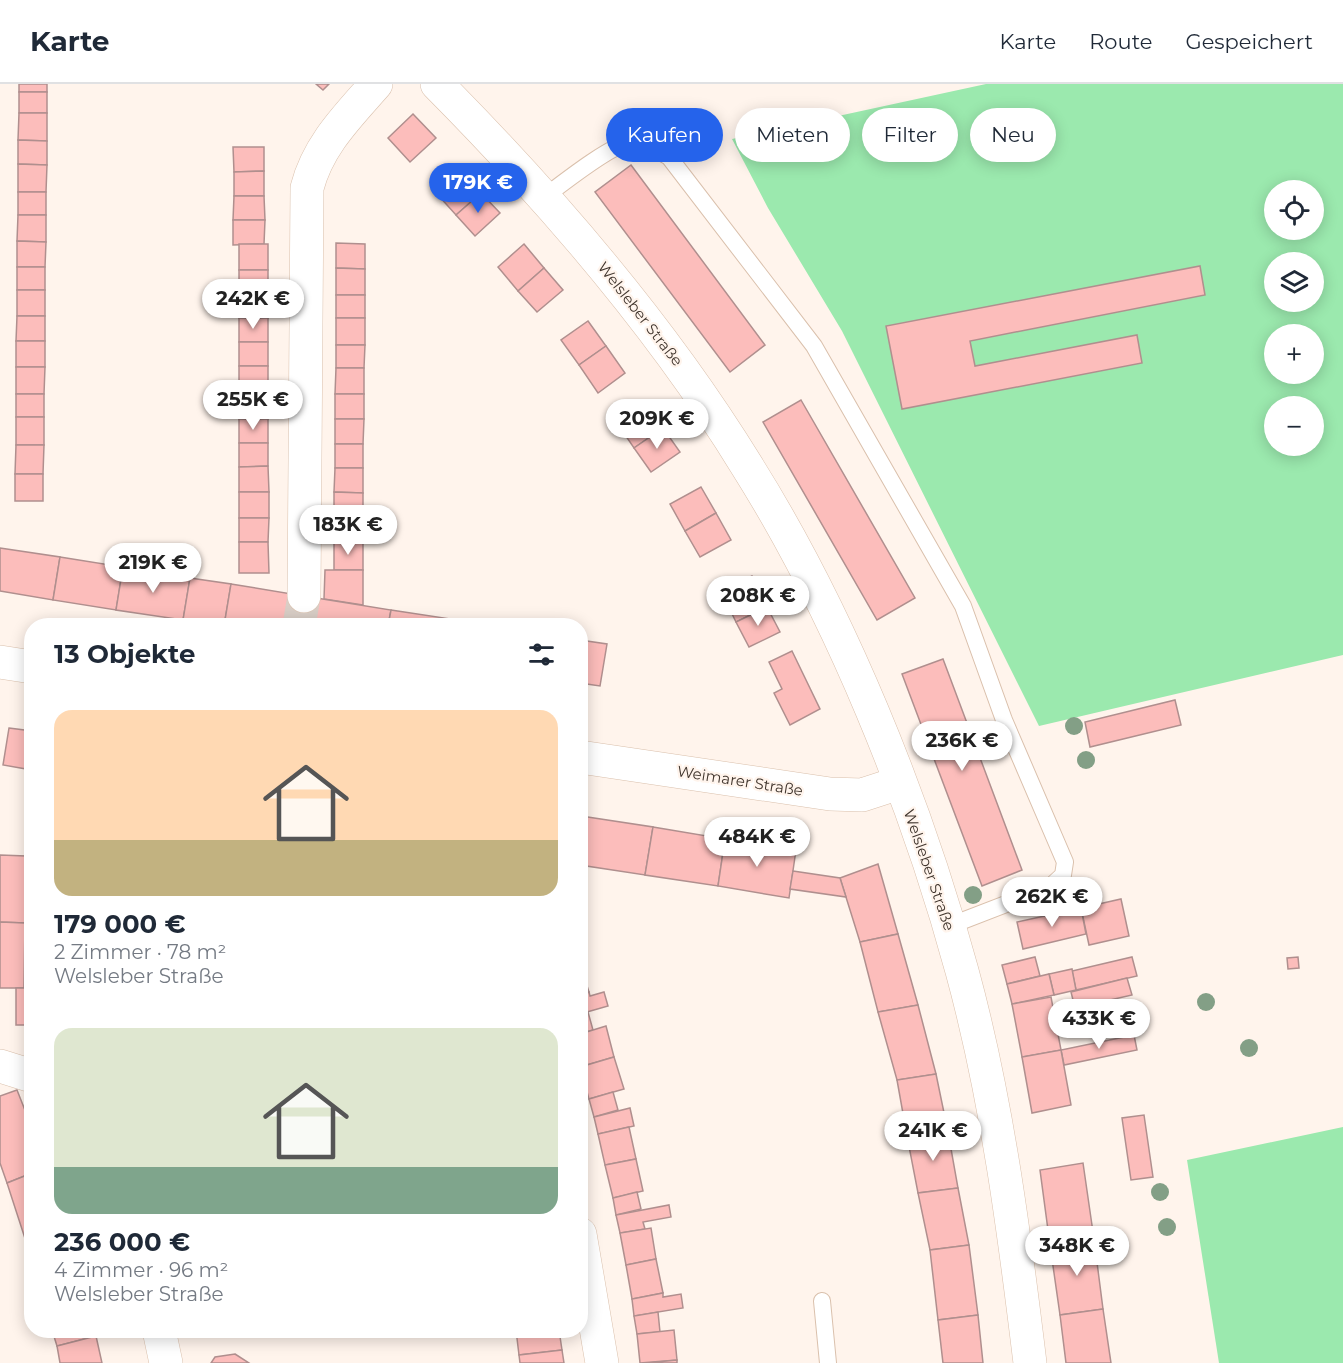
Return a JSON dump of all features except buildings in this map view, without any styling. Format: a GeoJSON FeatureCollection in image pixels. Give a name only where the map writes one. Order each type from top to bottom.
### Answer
{"type":"FeatureCollection","features":[{"type":"Feature","properties":{"kind":"street"},"geometry":{"type":"LineString","coordinates":[[304,596],[307,188],[316,160],[329,139],[376,84]]}},
{"type":"Feature","properties":{"kind":"street","name":"Welsleber Straße"},"geometry":{"type":"LineString","coordinates":[[437,84],[596,258],[659,337],[747,466],[823,605],[861,687],[924,849],[971,1004],[1002,1154],[1030,1363]]}},
{"type":"Feature","properties":{"kind":"street"},"geometry":{"type":"LineString","coordinates":[[0,663],[24,666]]}},
{"type":"Feature","properties":{"kind":"street","name":"Weimarer Straße"},"geometry":{"type":"LineString","coordinates":[[588,758],[830,794],[862,795],[899,783]]}},
{"type":"Feature","properties":{"kind":"street"},"geometry":{"type":"LineString","coordinates":[[0,1066],[24,1074]]}},
{"type":"Feature","properties":{"kind":"street"},"geometry":{"type":"LineString","coordinates":[[588,1281],[602,1363]]}},
{"type":"Feature","properties":{"kind":"street"},"geometry":{"type":"LineString","coordinates":[[161,1338],[166,1363]]}},
{"type":"Feature","properties":{"kind":"lane"},"geometry":{"type":"LineString","coordinates":[[543,198],[608,152],[628,143],[651,147],[669,157],[814,346],[963,606],[1004,720],[1065,861],[1063,875],[1050,887],[949,926]]}},
{"type":"Feature","properties":{"kind":"lane"},"geometry":{"type":"LineString","coordinates":[[822,1301],[828,1363]]}},
{"type":"Feature","properties":{"kind":"green space"},"geometry":{"type":"Polygon","coordinates":[[[986,84],[1343,84],[1343,655],[1039,726],[842,331],[768,208],[744,162],[850,162],[850,113],[862,111],[862,162],[958,162],[958,108],[875,108],[986,84]]]}},
{"type":"Feature","properties":{"kind":"green space"},"geometry":{"type":"Polygon","coordinates":[[[1343,1127],[1343,1363],[1219,1363],[1187,1160],[1343,1127]]]}},
{"type":"Feature","properties":{"kind":"tunnel"},"geometry":{"type":"LineString","coordinates":[[300,618],[304,596]]}}]}
